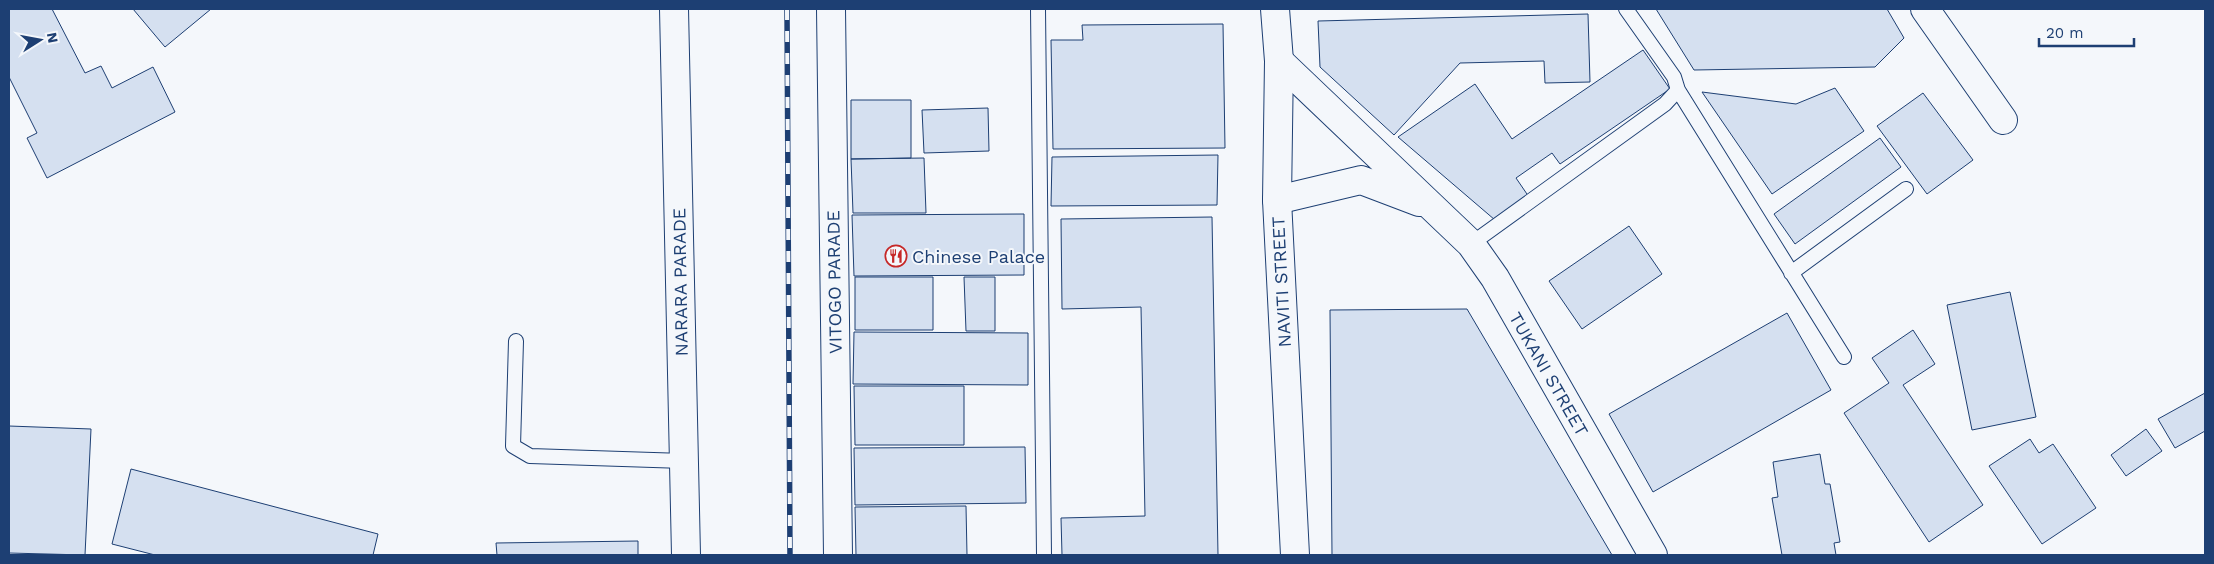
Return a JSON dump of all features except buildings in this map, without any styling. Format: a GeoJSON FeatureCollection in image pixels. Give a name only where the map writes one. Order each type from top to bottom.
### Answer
{"type":"FeatureCollection","features":[{"type":"Feature","properties":{"kind":"main road","name":"NARARA PARADE"},"geometry":{"type":"LineString","coordinates":[[674,9],[686,555]]}},
{"type":"Feature","properties":{"kind":"main road","name":"VITOGO PARADE"},"geometry":{"type":"LineString","coordinates":[[831,9],[838,555]]}},
{"type":"Feature","properties":{"kind":"main road","name":"NAVITI STREET"},"geometry":{"type":"LineString","coordinates":[[1274,9],[1279,61],[1277,200],[1295,555]]}},
{"type":"Feature","properties":{"kind":"main road"},"geometry":{"type":"LineString","coordinates":[[1925,9],[2003,120]]}},
{"type":"Feature","properties":{"kind":"main road","name":"TUKANI STREET"},"geometry":{"type":"LineString","coordinates":[[1279,61],[1471,244],[1495,278],[1653,555]]}},
{"type":"Feature","properties":{"kind":"main road","name":"TUKANI STREET"},"geometry":{"type":"LineString","coordinates":[[1277,200],[1361,180],[1430,206]]}},
{"type":"Feature","properties":{"kind":"lane"},"geometry":{"type":"LineString","coordinates":[[1038,9],[1044,555]]}},
{"type":"Feature","properties":{"kind":"lane"},"geometry":{"type":"LineString","coordinates":[[1626,9],[1674,77],[1678,90],[1844,357]]}},
{"type":"Feature","properties":{"kind":"lane"},"geometry":{"type":"LineString","coordinates":[[1471,244],[1665,104],[1678,90]]}},
{"type":"Feature","properties":{"kind":"lane"},"geometry":{"type":"LineString","coordinates":[[1791,273],[1906,189]]}},
{"type":"Feature","properties":{"kind":"lane"},"geometry":{"type":"LineString","coordinates":[[516,341],[513,446],[530,456],[684,461]]}},
{"type":"Feature","properties":{"kind":"railway"},"geometry":{"type":"LineString","coordinates":[[787,9],[790,555]]}},
{"type":"Feature","properties":{"kind":"place","name":"Chinese Palace"},"geometry":{"type":"Point","coordinates":[896,256]}}]}
